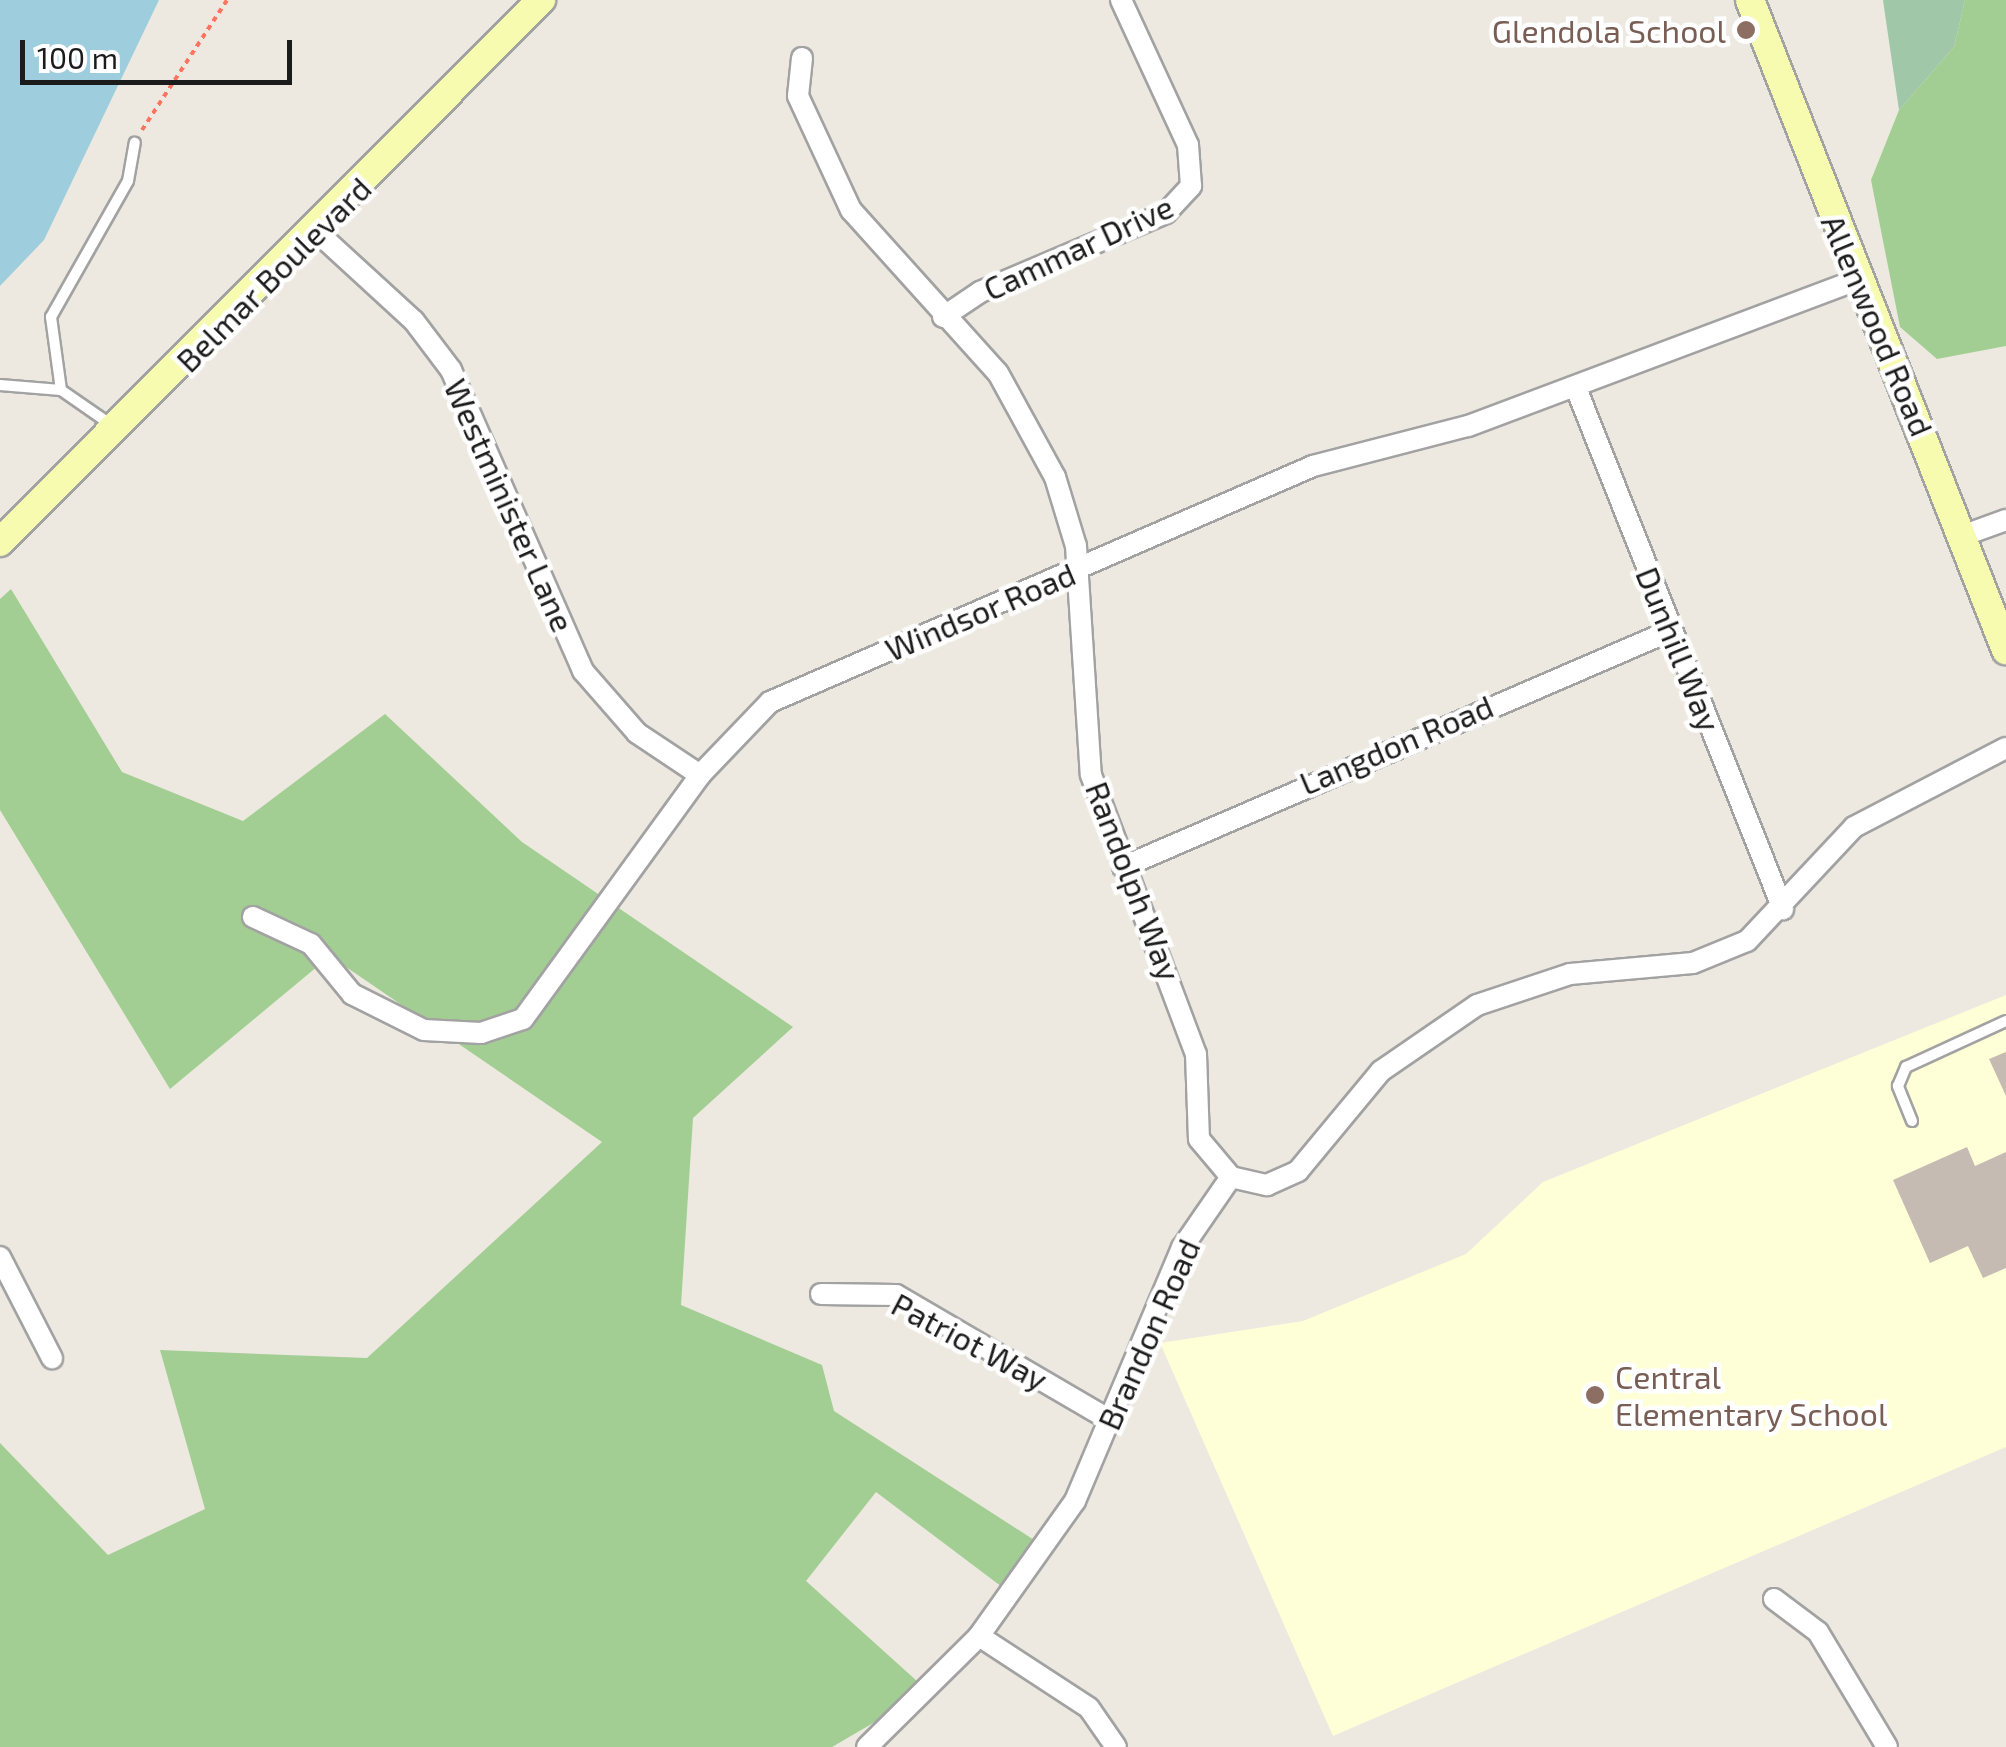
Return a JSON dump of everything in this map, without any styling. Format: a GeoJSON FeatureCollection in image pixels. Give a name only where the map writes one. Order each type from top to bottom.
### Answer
{"type":"FeatureCollection","features":[{"type":"Feature","properties":{"kind":"main road","name":"Belmar Boulevard"},"geometry":{"type":"LineString","coordinates":[[0,542],[318,233],[541,0]]}},
{"type":"Feature","properties":{"kind":"main road","name":"Allenwood Road"},"geometry":{"type":"LineString","coordinates":[[1750,0],[2006,650]]}},
{"type":"Feature","properties":{"kind":"street","name":"Cammar Drive"},"geometry":{"type":"LineString","coordinates":[[944,317],[980,292],[1166,213],[1190,186],[1188,145],[1122,0]]}},
{"type":"Feature","properties":{"kind":"street","name":"Randolph Way"},"geometry":{"type":"LineString","coordinates":[[802,58],[798,96],[832,176],[874,242],[944,317],[1031,424],[1071,526],[1085,740],[1123,867],[1196,1054],[1198,1139],[1231,1177]]}},
{"type":"Feature","properties":{"kind":"street","name":"Westminister Lane"},"geometry":{"type":"LineString","coordinates":[[318,233],[414,321],[451,370],[583,672],[636,734],[700,776]]}},
{"type":"Feature","properties":{"kind":"street","name":"Windsor Road"},"geometry":{"type":"LineString","coordinates":[[254,917],[311,944],[352,994],[424,1030],[481,1034],[523,1019],[559,980],[700,776],[770,702],[1313,466],[1576,388],[1860,279]]}},
{"type":"Feature","properties":{"kind":"street","name":"Dunhill Way"},"geometry":{"type":"LineString","coordinates":[[1576,388],[1783,909]]}},
{"type":"Feature","properties":{"kind":"street"},"geometry":{"type":"LineString","coordinates":[[1962,536],[2006,520]]}},
{"type":"Feature","properties":{"kind":"street","name":"Langdon Road"},"geometry":{"type":"LineString","coordinates":[[1123,867],[1672,630]]}},
{"type":"Feature","properties":{"kind":"street"},"geometry":{"type":"LineString","coordinates":[[1231,1177],[1267,1185],[1298,1172],[1381,1071],[1477,1005],[1570,974],[1708,959],[1783,909],[1838,843],[1885,804],[2006,748]]}},
{"type":"Feature","properties":{"kind":"street","name":"Brandon Road"},"geometry":{"type":"LineString","coordinates":[[867,1747],[979,1636],[1074,1502],[1182,1248],[1231,1177]]}},
{"type":"Feature","properties":{"kind":"street"},"geometry":{"type":"LineString","coordinates":[[0,1256],[52,1358]]}},
{"type":"Feature","properties":{"kind":"street","name":"Patriot Way"},"geometry":{"type":"LineString","coordinates":[[821,1294],[896,1295],[1110,1420]]}},
{"type":"Feature","properties":{"kind":"street"},"geometry":{"type":"LineString","coordinates":[[1774,1599],[1818,1632],[1887,1747]]}},
{"type":"Feature","properties":{"kind":"street"},"geometry":{"type":"LineString","coordinates":[[979,1636],[1089,1708],[1116,1747]]}},
{"type":"Feature","properties":{"kind":"lane"},"geometry":{"type":"LineString","coordinates":[[61,390],[52,317],[128,181],[135,143]]}},
{"type":"Feature","properties":{"kind":"lane"},"geometry":{"type":"LineString","coordinates":[[0,385],[61,390],[118,430]]}},
{"type":"Feature","properties":{"kind":"lane"},"geometry":{"type":"LineString","coordinates":[[1912,1121],[1898,1086],[1906,1067],[2006,1021]]}},
{"type":"Feature","properties":{"kind":"path"},"geometry":{"type":"LineString","coordinates":[[135,143],[227,0]]}},
{"type":"Feature","properties":{"kind":"shaded area"},"geometry":{"type":"Polygon","coordinates":[[[1883,0],[1965,0],[1954,47],[1899,110],[1883,0]]]}},
{"type":"Feature","properties":{"kind":"shaded area","name":"Central Elementary School"},"geometry":{"type":"Polygon","coordinates":[[[2006,995],[2006,1447],[1333,1736],[1160,1343],[1303,1321],[1466,1254],[1543,1182],[2006,995]]]}},
{"type":"Feature","properties":{"kind":"green space"},"geometry":{"type":"Polygon","coordinates":[[[1965,0],[2006,0],[2006,346],[1937,359],[1900,327],[1871,180],[1899,110],[1954,47],[1965,0]]]}},
{"type":"Feature","properties":{"kind":"green space"},"geometry":{"type":"Polygon","coordinates":[[[11,589],[122,772],[243,821],[385,714],[522,842],[793,1027],[693,1118],[681,1305],[822,1365],[834,1411],[1048,1549],[1010,1593],[876,1492],[806,1581],[928,1691],[832,1747],[0,1747],[0,1443],[108,1555],[205,1509],[160,1350],[367,1358],[602,1142],[330,956],[170,1089],[0,810],[0,599],[11,589]]]}},
{"type":"Feature","properties":{"kind":"water"},"geometry":{"type":"Polygon","coordinates":[[[0,0],[159,0],[44,240],[0,286],[0,0]]]}},
{"type":"Feature","properties":{"kind":"building"},"geometry":{"type":"Polygon","coordinates":[[[2006,1052],[2006,1096],[1989,1059],[2006,1052]]]}},
{"type":"Feature","properties":{"kind":"building"},"geometry":{"type":"Polygon","coordinates":[[[1967,1147],[1975,1166],[2006,1152],[2006,1268],[1983,1278],[1968,1246],[1930,1263],[1893,1180],[1967,1147]]]}},
{"type":"Feature","properties":{"kind":"place","name":"Glendola School"},"geometry":{"type":"Point","coordinates":[1746,30]}},
{"type":"Feature","properties":{"kind":"place","name":"Central Elementary School"},"geometry":{"type":"Point","coordinates":[1595,1395]}}]}
